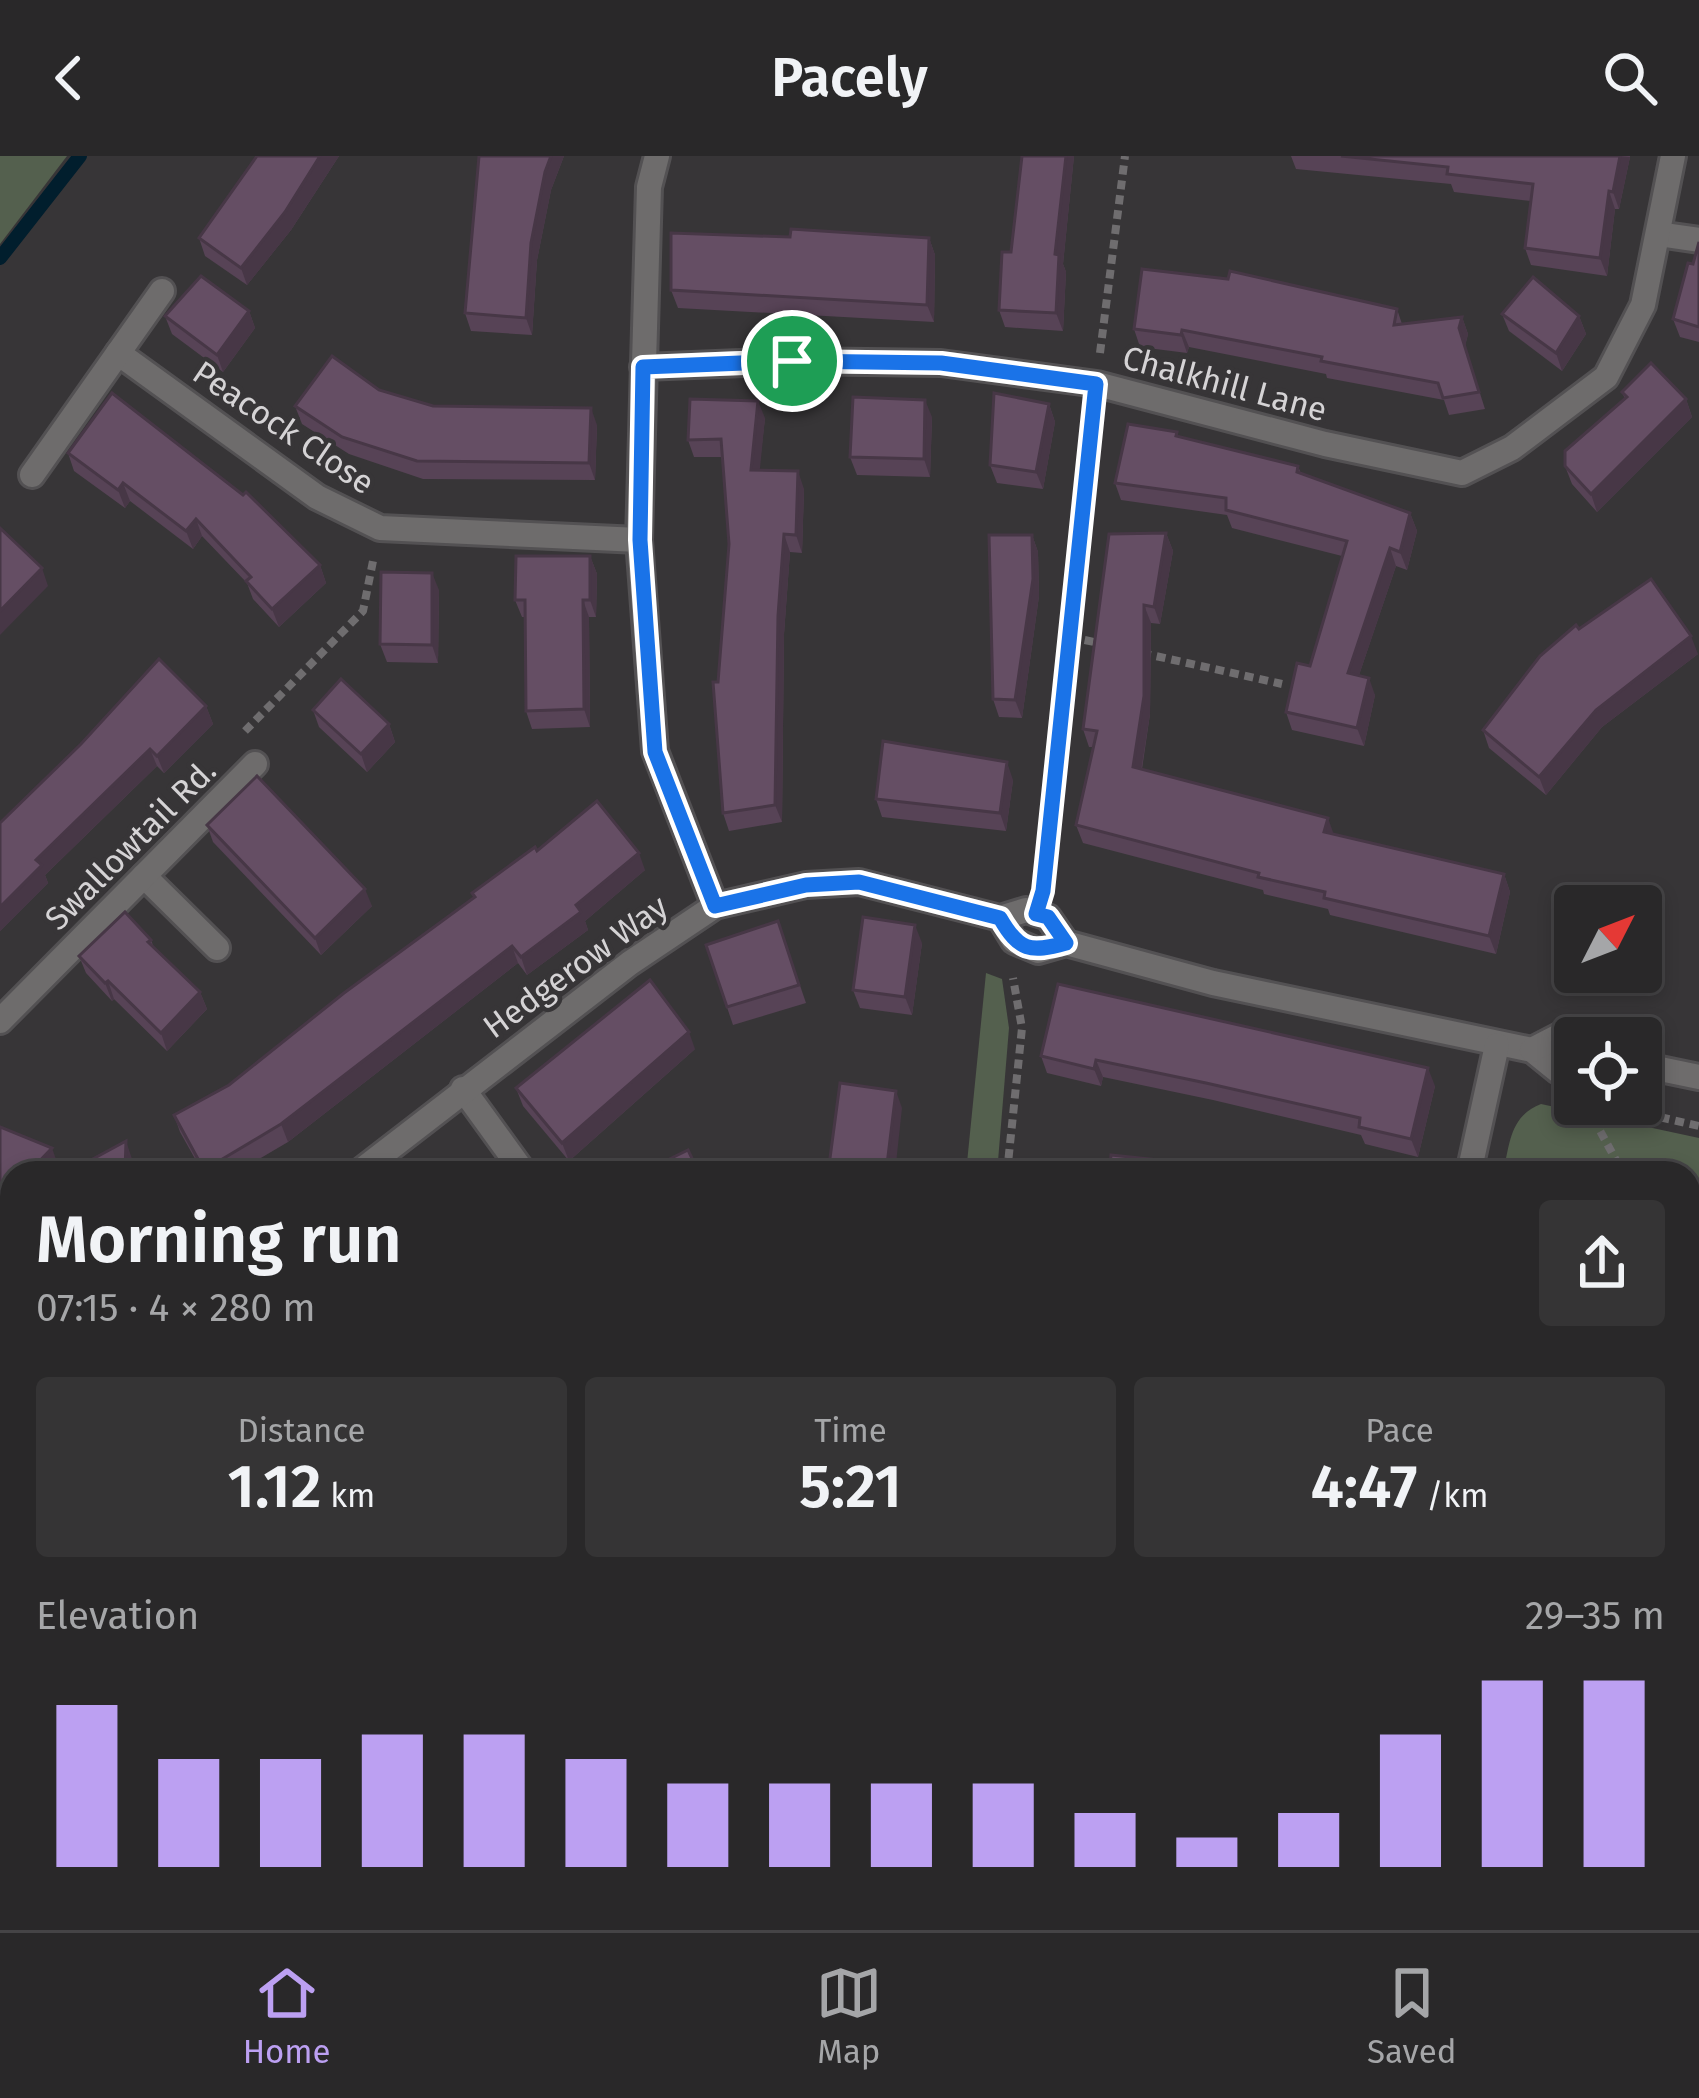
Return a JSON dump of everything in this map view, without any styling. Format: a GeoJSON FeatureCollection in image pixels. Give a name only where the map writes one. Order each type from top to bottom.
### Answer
{"type":"FeatureCollection","features":[{"type":"Feature","properties":{"kind":"street"},"geometry":{"type":"LineString","coordinates":[[657,156],[649,187],[640,540],[655,752],[715,906]]}},
{"type":"Feature","properties":{"kind":"street","name":"Chalkhill Lane"},"geometry":{"type":"LineString","coordinates":[[643,367],[792,361],[941,363],[1096,384],[1462,473],[1512,448],[1606,377],[1642,305],[1673,156]]}},
{"type":"Feature","properties":{"kind":"street"},"geometry":{"type":"LineString","coordinates":[[1658,234],[1699,240]]}},
{"type":"Feature","properties":{"kind":"street"},"geometry":{"type":"LineString","coordinates":[[32,475],[162,291]]}},
{"type":"Feature","properties":{"kind":"street","name":"Peacock Close"},"geometry":{"type":"LineString","coordinates":[[118,353],[317,496],[380,528],[640,540]]}},
{"type":"Feature","properties":{"kind":"street","name":"Swallowtail Rd."},"geometry":{"type":"LineString","coordinates":[[0,1022],[256,764]]}},
{"type":"Feature","properties":{"kind":"street"},"geometry":{"type":"LineString","coordinates":[[144,876],[217,948]]}},
{"type":"Feature","properties":{"kind":"street","name":"Hedgerow Way"},"geometry":{"type":"LineString","coordinates":[[373,1161],[629,963],[715,906],[806,885],[859,882],[1000,918],[1026,910],[1036,914]]}},
{"type":"Feature","properties":{"kind":"street"},"geometry":{"type":"LineString","coordinates":[[1036,914],[1048,917],[1066,943]]}},
{"type":"Feature","properties":{"kind":"street"},"geometry":{"type":"LineString","coordinates":[[1000,918],[1014,941],[1038,951],[1066,943],[1213,983],[1532,1050],[1554,1068]]}},
{"type":"Feature","properties":{"kind":"street"},"geometry":{"type":"LineString","coordinates":[[1532,1050],[1554,1039]]}},
{"type":"Feature","properties":{"kind":"street"},"geometry":{"type":"LineString","coordinates":[[1472,1161],[1497,1045]]}},
{"type":"Feature","properties":{"kind":"street"},"geometry":{"type":"LineString","coordinates":[[1662,1069],[1699,1077]]}},
{"type":"Feature","properties":{"kind":"street"},"geometry":{"type":"LineString","coordinates":[[463,1089],[515,1161]]}},
{"type":"Feature","properties":{"kind":"path"},"geometry":{"type":"LineString","coordinates":[[1036,914],[1043,891],[1125,156]]}},
{"type":"Feature","properties":{"kind":"path"},"geometry":{"type":"LineString","coordinates":[[256,764],[237,746],[249,724],[363,610],[380,528]]}},
{"type":"Feature","properties":{"kind":"path"},"geometry":{"type":"LineString","coordinates":[[1070,637],[1112,646]]}},
{"type":"Feature","properties":{"kind":"path"},"geometry":{"type":"LineString","coordinates":[[1133,651],[1282,684]]}},
{"type":"Feature","properties":{"kind":"path"},"geometry":{"type":"LineString","coordinates":[[1008,1161],[1022,1028],[1012,979],[1024,946]]}},
{"type":"Feature","properties":{"kind":"path"},"geometry":{"type":"LineString","coordinates":[[1662,1118],[1699,1126]]}},
{"type":"Feature","properties":{"kind":"path"},"geometry":{"type":"LineString","coordinates":[[1597,1125],[1616,1161]]}},
{"type":"Feature","properties":{"kind":"green space"},"geometry":{"type":"Polygon","coordinates":[[[0,156],[67,156],[0,244],[0,156]]]}},
{"type":"Feature","properties":{"kind":"green space"},"geometry":{"type":"Polygon","coordinates":[[[986,973],[1002,979],[1009,1028],[998,1161],[967,1161],[986,973]]]}},
{"type":"Feature","properties":{"kind":"green space"},"geometry":{"type":"Polygon","coordinates":[[[1541,1104],[1554,1107],[1554,1125],[1639,1125],[1699,1138],[1699,1161],[1506,1161],[1523,1116],[1541,1104]]]}},
{"type":"Feature","properties":{"kind":"building"},"geometry":{"type":"Polygon","coordinates":[[[257,156],[320,156],[285,212],[241,268],[199,238],[257,156]]]}},
{"type":"Feature","properties":{"kind":"building"},"geometry":{"type":"Polygon","coordinates":[[[479,156],[551,156],[531,243],[526,318],[465,313],[479,156]]]}},
{"type":"Feature","properties":{"kind":"building"},"geometry":{"type":"Polygon","coordinates":[[[1022,156],[1066,156],[1055,254],[1059,255],[1056,313],[999,310],[1002,252],[1011,252],[1022,156]]]}},
{"type":"Feature","properties":{"kind":"building"},"geometry":{"type":"Polygon","coordinates":[[[1341,156],[1620,156],[1613,192],[1609,191],[1600,258],[1525,248],[1533,184],[1447,174],[1448,167],[1341,156]]]}},
{"type":"Feature","properties":{"kind":"building"},"geometry":{"type":"Polygon","coordinates":[[[791,229],[929,238],[927,305],[671,290],[671,233],[790,237],[791,229]]]}},
{"type":"Feature","properties":{"kind":"building"},"geometry":{"type":"Polygon","coordinates":[[[1699,242],[1699,327],[1673,319],[1688,263],[1693,264],[1699,242]]]}},
{"type":"Feature","properties":{"kind":"building"},"geometry":{"type":"Polygon","coordinates":[[[1142,269],[1228,279],[1230,271],[1397,309],[1394,325],[1462,317],[1459,328],[1479,392],[1443,398],[1438,383],[1321,361],[1322,357],[1182,330],[1181,335],[1134,329],[1142,269]]]}},
{"type":"Feature","properties":{"kind":"building"},"geometry":{"type":"Polygon","coordinates":[[[201,276],[249,311],[217,355],[165,316],[201,276]]]}},
{"type":"Feature","properties":{"kind":"building"},"geometry":{"type":"Polygon","coordinates":[[[1533,277],[1579,316],[1556,353],[1502,314],[1533,277]]]}},
{"type":"Feature","properties":{"kind":"building"},"geometry":{"type":"Polygon","coordinates":[[[332,356],[379,390],[433,406],[591,408],[589,463],[417,461],[342,437],[295,406],[332,356]]]}},
{"type":"Feature","properties":{"kind":"building"},"geometry":{"type":"Polygon","coordinates":[[[1651,363],[1686,399],[1591,494],[1565,466],[1565,451],[1627,397],[1622,392],[1651,363]]]}},
{"type":"Feature","properties":{"kind":"building"},"geometry":{"type":"Polygon","coordinates":[[[112,393],[243,495],[246,492],[320,565],[272,609],[246,581],[251,577],[196,519],[186,531],[123,483],[118,490],[68,453],[112,393]]]}},
{"type":"Feature","properties":{"kind":"building"},"geometry":{"type":"Polygon","coordinates":[[[994,393],[1049,404],[1036,472],[990,465],[994,393]]]}},
{"type":"Feature","properties":{"kind":"building"},"geometry":{"type":"Polygon","coordinates":[[[853,397],[925,400],[924,459],[850,457],[853,397]]]}},
{"type":"Feature","properties":{"kind":"building"},"geometry":{"type":"Polygon","coordinates":[[[690,399],[758,401],[751,470],[798,471],[796,535],[784,534],[778,616],[775,805],[723,813],[713,682],[718,682],[729,544],[721,439],[688,440],[690,399]]]}},
{"type":"Feature","properties":{"kind":"building"},"geometry":{"type":"Polygon","coordinates":[[[1128,424],[1177,432],[1176,436],[1298,466],[1297,472],[1410,513],[1400,552],[1390,548],[1348,673],[1369,678],[1357,728],[1286,712],[1297,663],[1310,666],[1347,541],[1226,510],[1226,498],[1115,483],[1128,424]]]}},
{"type":"Feature","properties":{"kind":"building"},"geometry":{"type":"Polygon","coordinates":[[[0,528],[42,568],[0,611],[0,528]]]}},
{"type":"Feature","properties":{"kind":"building"},"geometry":{"type":"Polygon","coordinates":[[[1166,533],[1154,607],[1144,605],[1144,696],[1133,767],[1328,818],[1324,832],[1504,874],[1489,936],[1324,898],[1325,892],[1076,825],[1097,731],[1083,729],[1109,534],[1166,533]]]}},
{"type":"Feature","properties":{"kind":"building"},"geometry":{"type":"Polygon","coordinates":[[[989,535],[1032,535],[1033,579],[1015,700],[993,699],[989,535]]]}},
{"type":"Feature","properties":{"kind":"building"},"geometry":{"type":"Polygon","coordinates":[[[516,556],[590,556],[590,600],[583,600],[584,709],[526,711],[525,600],[515,600],[516,556]]]}},
{"type":"Feature","properties":{"kind":"building"},"geometry":{"type":"Polygon","coordinates":[[[381,572],[432,573],[432,645],[380,644],[381,572]]]}},
{"type":"Feature","properties":{"kind":"building"},"geometry":{"type":"Polygon","coordinates":[[[1651,579],[1691,636],[1596,710],[1539,777],[1483,730],[1540,656],[1576,625],[1579,629],[1651,579]]]}},
{"type":"Feature","properties":{"kind":"building"},"geometry":{"type":"Polygon","coordinates":[[[159,659],[206,706],[157,756],[150,749],[36,860],[42,865],[0,907],[0,823],[159,659]]]}},
{"type":"Feature","properties":{"kind":"building"},"geometry":{"type":"Polygon","coordinates":[[[341,679],[389,724],[361,754],[313,710],[341,679]]]}},
{"type":"Feature","properties":{"kind":"building"},"geometry":{"type":"Polygon","coordinates":[[[883,741],[1007,762],[1000,813],[876,799],[883,741]]]}},
{"type":"Feature","properties":{"kind":"building"},"geometry":{"type":"Polygon","coordinates":[[[257,776],[365,889],[315,938],[207,825],[257,776]]]}},
{"type":"Feature","properties":{"kind":"building"},"geometry":{"type":"Polygon","coordinates":[[[597,801],[639,853],[576,905],[581,912],[521,957],[512,946],[281,1124],[219,1161],[199,1161],[174,1115],[229,1085],[475,897],[472,893],[535,847],[537,851],[597,801]]]}},
{"type":"Feature","properties":{"kind":"building"},"geometry":{"type":"Polygon","coordinates":[[[125,912],[151,940],[148,942],[200,992],[161,1033],[79,956],[125,912]]]}},
{"type":"Feature","properties":{"kind":"building"},"geometry":{"type":"Polygon","coordinates":[[[863,917],[915,925],[905,997],[853,990],[863,917]]]}},
{"type":"Feature","properties":{"kind":"building"},"geometry":{"type":"Polygon","coordinates":[[[778,921],[799,985],[727,1007],[706,945],[778,921]]]}},
{"type":"Feature","properties":{"kind":"building"},"geometry":{"type":"Polygon","coordinates":[[[650,980],[689,1032],[562,1143],[516,1088],[650,980]]]}},
{"type":"Feature","properties":{"kind":"building"},"geometry":{"type":"Polygon","coordinates":[[[1058,984],[1428,1068],[1411,1139],[1359,1127],[1360,1118],[1206,1083],[1096,1060],[1094,1069],[1041,1056],[1058,984]]]}},
{"type":"Feature","properties":{"kind":"building"},"geometry":{"type":"Polygon","coordinates":[[[840,1083],[896,1091],[887,1161],[830,1161],[840,1083]]]}},
{"type":"Feature","properties":{"kind":"building"},"geometry":{"type":"Polygon","coordinates":[[[0,1127],[52,1148],[40,1161],[0,1161],[0,1127]]]}},
{"type":"Feature","properties":{"kind":"building"},"geometry":{"type":"Polygon","coordinates":[[[126,1141],[125,1161],[89,1161],[126,1141]]]}},
{"type":"Feature","properties":{"kind":"building"},"geometry":{"type":"Polygon","coordinates":[[[688,1150],[693,1161],[666,1161],[688,1150]]]}},
{"type":"Feature","properties":{"kind":"building"},"geometry":{"type":"Polygon","coordinates":[[[1111,1155],[1169,1161],[1110,1161],[1111,1155]]]}},
{"type":"Feature","properties":{"kind":"waterway"},"geometry":{"type":"LineString","coordinates":[[0,258],[80,156]]}},
{"type":"Feature","properties":{"kind":"route"},"geometry":{"type":"LineString","coordinates":[[792,361],[941,363],[1096,384],[1043,891],[1036,914],[1048,917],[1066,943],[1038,951],[1014,941],[1000,918],[859,882],[758,893],[715,906],[655,752],[640,540],[643,367],[792,361]]}}]}
